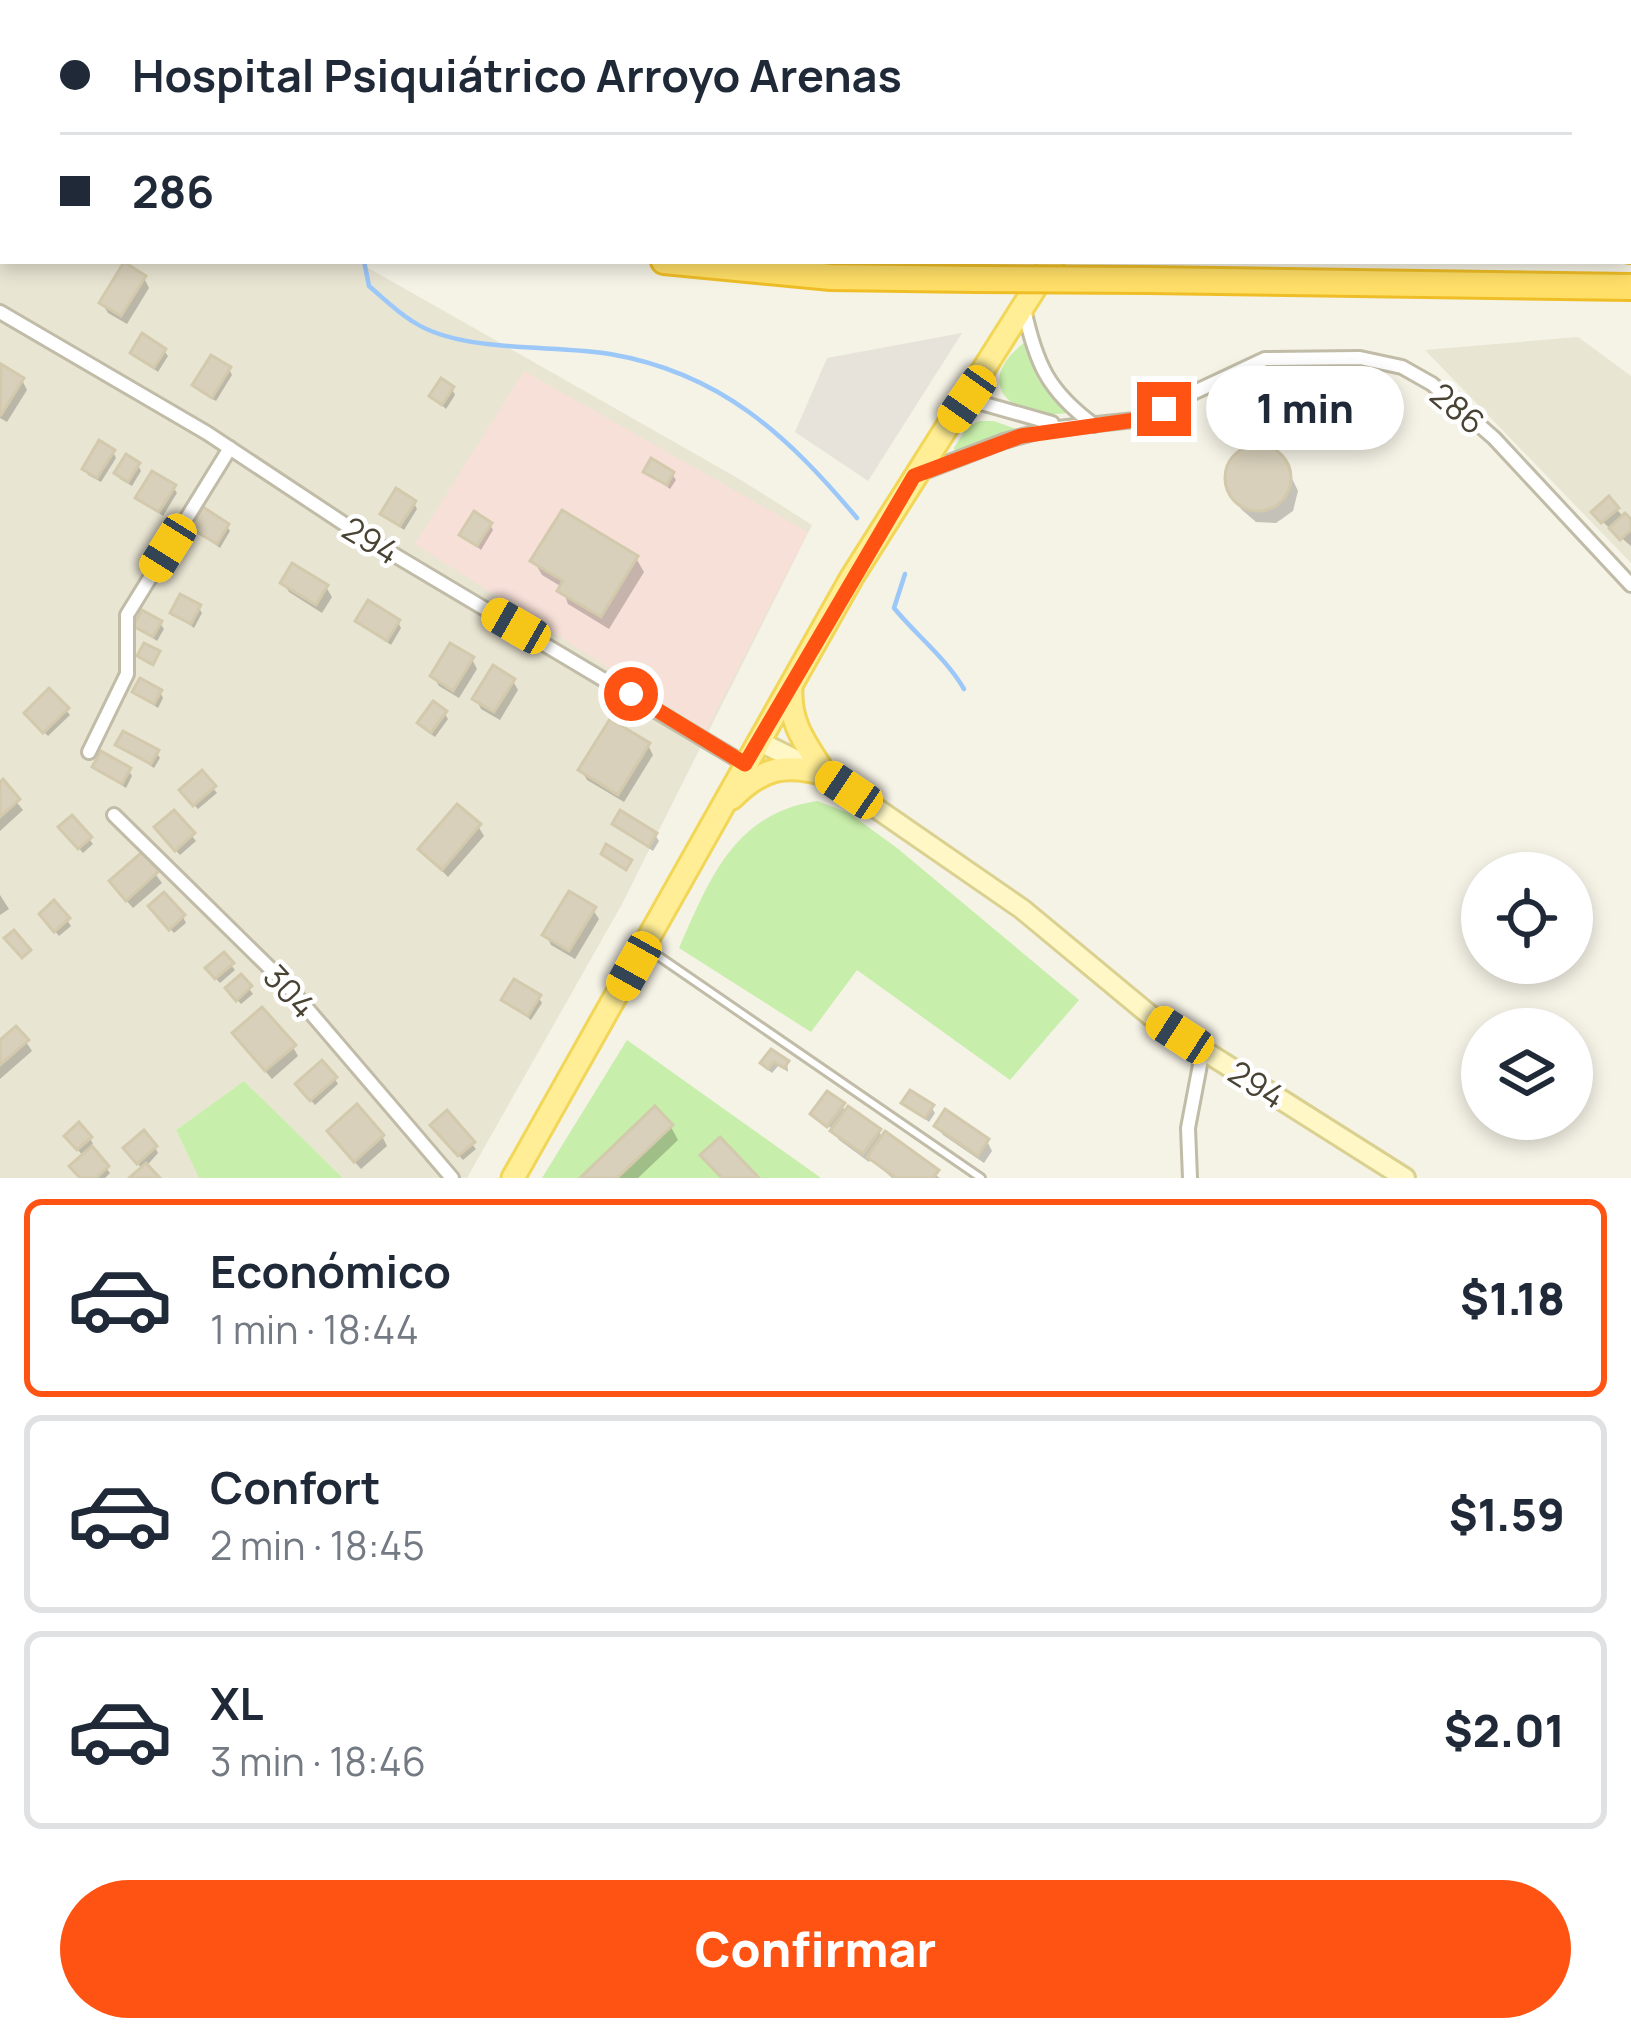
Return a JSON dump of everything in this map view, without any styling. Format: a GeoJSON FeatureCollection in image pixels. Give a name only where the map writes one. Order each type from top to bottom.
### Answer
{"type":"FeatureCollection","features":[{"type":"Feature","properties":{"kind":"highway"},"geometry":{"type":"LineString","coordinates":[[695,264],[831,277],[1156,274],[1631,287]]}},
{"type":"Feature","properties":{"kind":"main road"},"geometry":{"type":"LineString","coordinates":[[513,1178],[792,682],[914,476],[1050,264]]}},
{"type":"Feature","properties":{"kind":"main road"},"geometry":{"type":"LineString","coordinates":[[792,682],[790,707],[796,730],[825,774]]}},
{"type":"Feature","properties":{"kind":"main road","name":"294"},"geometry":{"type":"LineString","coordinates":[[758,741],[825,774],[1022,909],[1157,1021],[1405,1178]]}},
{"type":"Feature","properties":{"kind":"main road"},"geometry":{"type":"LineString","coordinates":[[719,812],[746,784],[767,772],[796,766],[825,774]]}},
{"type":"Feature","properties":{"kind":"street"},"geometry":{"type":"LineString","coordinates":[[1024,309],[1032,346],[1052,388],[1095,426]]}},
{"type":"Feature","properties":{"kind":"street","name":"294"},"geometry":{"type":"LineString","coordinates":[[0,312],[745,764]]}},
{"type":"Feature","properties":{"kind":"street","name":"286"},"geometry":{"type":"LineString","coordinates":[[1095,426],[1135,420],[1164,409],[1265,358],[1360,358],[1402,367],[1432,384],[1494,438],[1631,584]]}},
{"type":"Feature","properties":{"kind":"street"},"geometry":{"type":"LineString","coordinates":[[967,399],[1038,422],[1095,426]]}},
{"type":"Feature","properties":{"kind":"street"},"geometry":{"type":"LineString","coordinates":[[914,476],[1021,436],[1095,426]]}},
{"type":"Feature","properties":{"kind":"street"},"geometry":{"type":"LineString","coordinates":[[89,752],[128,674],[127,615],[230,448]]}},
{"type":"Feature","properties":{"kind":"street","name":"304"},"geometry":{"type":"LineString","coordinates":[[114,815],[287,985],[452,1178]]}},
{"type":"Feature","properties":{"kind":"street"},"geometry":{"type":"LineString","coordinates":[[1190,1178],[1188,1128],[1203,1049]]}},
{"type":"Feature","properties":{"kind":"lane"},"geometry":{"type":"LineString","coordinates":[[645,947],[982,1178]]}},
{"type":"Feature","properties":{"kind":"shaded area"},"geometry":{"type":"Polygon","coordinates":[[[0,264],[361,264],[812,525],[622,904],[467,1178],[343,1178],[244,1081],[176,1130],[199,1178],[0,1178],[0,264]]]}},
{"type":"Feature","properties":{"kind":"shaded area"},"geometry":{"type":"Polygon","coordinates":[[[962,333],[868,481],[795,432],[827,358],[962,333]]]}},
{"type":"Feature","properties":{"kind":"shaded area"},"geometry":{"type":"Polygon","coordinates":[[[1578,337],[1631,376],[1631,563],[1425,350],[1578,337]]]}},
{"type":"Feature","properties":{"kind":"shaded area"},"geometry":{"type":"Polygon","coordinates":[[[524,371],[808,532],[706,730],[415,544],[524,371]]]}},
{"type":"Feature","properties":{"kind":"green space"},"geometry":{"type":"Polygon","coordinates":[[[1024,343],[1038,379],[1069,413],[1031,411],[1006,397],[1000,373],[1024,343]]]}},
{"type":"Feature","properties":{"kind":"green space"},"geometry":{"type":"Polygon","coordinates":[[[979,421],[1016,429],[956,457],[954,448],[967,427],[979,421]]]}},
{"type":"Feature","properties":{"kind":"green space"},"geometry":{"type":"Polygon","coordinates":[[[817,801],[849,813],[897,848],[1079,1000],[1010,1080],[857,970],[811,1032],[679,948],[728,853],[765,820],[817,801]]]}},
{"type":"Feature","properties":{"kind":"green space"},"geometry":{"type":"Polygon","coordinates":[[[627,1040],[821,1178],[542,1178],[627,1040]]]}},
{"type":"Feature","properties":{"kind":"green space"},"geometry":{"type":"Polygon","coordinates":[[[244,1081],[343,1178],[199,1178],[176,1130],[244,1081]]]}},
{"type":"Feature","properties":{"kind":"building"},"geometry":{"type":"Polygon","coordinates":[[[123,264],[146,276],[121,316],[99,303],[123,264]]]}},
{"type":"Feature","properties":{"kind":"building"},"geometry":{"type":"Polygon","coordinates":[[[142,333],[166,349],[154,368],[130,353],[142,333]]]}},
{"type":"Feature","properties":{"kind":"building"},"geometry":{"type":"Polygon","coordinates":[[[211,355],[231,367],[212,398],[192,385],[211,355]]]}},
{"type":"Feature","properties":{"kind":"building"},"geometry":{"type":"Polygon","coordinates":[[[1,364],[24,378],[1,415],[0,414],[1,364]]]}},
{"type":"Feature","properties":{"kind":"building"},"geometry":{"type":"Polygon","coordinates":[[[441,378],[454,387],[442,405],[429,396],[441,378]]]}},
{"type":"Feature","properties":{"kind":"building"},"geometry":{"type":"Polygon","coordinates":[[[99,440],[115,450],[97,478],[82,469],[99,440]]]}},
{"type":"Feature","properties":{"kind":"building"},"geometry":{"type":"Polygon","coordinates":[[[1258,445],[1282,454],[1291,478],[1282,502],[1258,511],[1234,502],[1225,478],[1234,454],[1258,445]]]}},
{"type":"Feature","properties":{"kind":"building"},"geometry":{"type":"Polygon","coordinates":[[[126,454],[140,463],[128,482],[114,473],[126,454]]]}},
{"type":"Feature","properties":{"kind":"building"},"geometry":{"type":"Polygon","coordinates":[[[651,458],[674,472],[667,485],[643,472],[651,458]]]}},
{"type":"Feature","properties":{"kind":"building"},"geometry":{"type":"Polygon","coordinates":[[[152,471],[176,485],[159,512],[135,498],[152,471]]]}},
{"type":"Feature","properties":{"kind":"building"},"geometry":{"type":"Polygon","coordinates":[[[396,488],[416,501],[400,526],[380,514],[396,488]]]}},
{"type":"Feature","properties":{"kind":"building"},"geometry":{"type":"Polygon","coordinates":[[[1609,496],[1619,508],[1601,523],[1591,512],[1609,496]]]}},
{"type":"Feature","properties":{"kind":"building"},"geometry":{"type":"Polygon","coordinates":[[[203,507],[229,524],[217,544],[190,528],[203,507]]]}},
{"type":"Feature","properties":{"kind":"building"},"geometry":{"type":"Polygon","coordinates":[[[562,510],[638,556],[601,617],[557,591],[563,581],[530,561],[562,510]]]}},
{"type":"Feature","properties":{"kind":"building"},"geometry":{"type":"Polygon","coordinates":[[[474,511],[492,523],[477,546],[459,535],[474,511]]]}},
{"type":"Feature","properties":{"kind":"building"},"geometry":{"type":"Polygon","coordinates":[[[1625,513],[1631,519],[1631,530],[1620,540],[1609,528],[1625,513]]]}},
{"type":"Feature","properties":{"kind":"building"},"geometry":{"type":"Polygon","coordinates":[[[292,563],[328,585],[316,605],[280,583],[292,563]]]}},
{"type":"Feature","properties":{"kind":"building"},"geometry":{"type":"Polygon","coordinates":[[[180,594],[201,605],[191,624],[170,613],[180,594]]]}},
{"type":"Feature","properties":{"kind":"building"},"geometry":{"type":"Polygon","coordinates":[[[368,600],[400,620],[387,641],[355,621],[368,600]]]}},
{"type":"Feature","properties":{"kind":"building"},"geometry":{"type":"Polygon","coordinates":[[[142,610],[162,621],[153,637],[133,626],[142,610]]]}},
{"type":"Feature","properties":{"kind":"building"},"geometry":{"type":"Polygon","coordinates":[[[144,643],[160,651],[153,665],[137,656],[144,643]]]}},
{"type":"Feature","properties":{"kind":"building"},"geometry":{"type":"Polygon","coordinates":[[[450,643],[474,657],[453,691],[430,676],[450,643]]]}},
{"type":"Feature","properties":{"kind":"building"},"geometry":{"type":"Polygon","coordinates":[[[493,665],[515,679],[494,712],[472,699],[493,665]]]}},
{"type":"Feature","properties":{"kind":"building"},"geometry":{"type":"Polygon","coordinates":[[[140,678],[162,690],[154,704],[132,692],[140,678]]]}},
{"type":"Feature","properties":{"kind":"building"},"geometry":{"type":"Polygon","coordinates":[[[49,688],[69,708],[43,733],[24,713],[49,688]]]}},
{"type":"Feature","properties":{"kind":"building"},"geometry":{"type":"Polygon","coordinates":[[[433,701],[447,711],[431,733],[417,723],[433,701]]]}},
{"type":"Feature","properties":{"kind":"building"},"geometry":{"type":"Polygon","coordinates":[[[610,719],[650,743],[618,795],[578,770],[610,719]]]}},
{"type":"Feature","properties":{"kind":"building"},"geometry":{"type":"Polygon","coordinates":[[[123,731],[159,750],[151,764],[115,745],[123,731]]]}},
{"type":"Feature","properties":{"kind":"building"},"geometry":{"type":"Polygon","coordinates":[[[101,751],[131,768],[122,784],[92,767],[101,751]]]}},
{"type":"Feature","properties":{"kind":"building"},"geometry":{"type":"Polygon","coordinates":[[[202,770],[216,786],[193,806],[179,790],[202,770]]]}},
{"type":"Feature","properties":{"kind":"building"},"geometry":{"type":"Polygon","coordinates":[[[3,779],[20,799],[0,817],[0,782],[3,779]]]}},
{"type":"Feature","properties":{"kind":"building"},"geometry":{"type":"Polygon","coordinates":[[[457,804],[481,824],[442,870],[418,849],[457,804]]]}},
{"type":"Feature","properties":{"kind":"building"},"geometry":{"type":"Polygon","coordinates":[[[174,810],[195,833],[175,851],[154,827],[174,810]]]}},
{"type":"Feature","properties":{"kind":"building"},"geometry":{"type":"Polygon","coordinates":[[[620,810],[657,833],[649,847],[612,824],[620,810]]]}},
{"type":"Feature","properties":{"kind":"building"},"geometry":{"type":"Polygon","coordinates":[[[72,815],[92,837],[78,849],[58,827],[72,815]]]}},
{"type":"Feature","properties":{"kind":"building"},"geometry":{"type":"Polygon","coordinates":[[[606,844],[632,860],[626,870],[601,854],[606,844]]]}},
{"type":"Feature","properties":{"kind":"building"},"geometry":{"type":"Polygon","coordinates":[[[142,852],[159,871],[126,901],[109,881],[142,852]]]}},
{"type":"Feature","properties":{"kind":"building"},"geometry":{"type":"Polygon","coordinates":[[[569,891],[596,907],[569,951],[542,935],[569,891]]]}},
{"type":"Feature","properties":{"kind":"building"},"geometry":{"type":"Polygon","coordinates":[[[164,892],[185,915],[169,930],[148,906],[164,892]]]}},
{"type":"Feature","properties":{"kind":"building"},"geometry":{"type":"Polygon","coordinates":[[[54,900],[70,918],[54,932],[39,914],[54,900]]]}},
{"type":"Feature","properties":{"kind":"building"},"geometry":{"type":"Polygon","coordinates":[[[14,930],[31,950],[22,958],[4,938],[14,930]]]}},
{"type":"Feature","properties":{"kind":"building"},"geometry":{"type":"Polygon","coordinates":[[[224,952],[234,963],[215,979],[205,968],[224,952]]]}},
{"type":"Feature","properties":{"kind":"building"},"geometry":{"type":"Polygon","coordinates":[[[241,974],[252,986],[236,1001],[225,988],[241,974]]]}},
{"type":"Feature","properties":{"kind":"building"},"geometry":{"type":"Polygon","coordinates":[[[514,979],[541,995],[528,1016],[501,1000],[514,979]]]}},
{"type":"Feature","properties":{"kind":"building"},"geometry":{"type":"Polygon","coordinates":[[[262,1007],[296,1045],[265,1071],[232,1033],[262,1007]]]}},
{"type":"Feature","properties":{"kind":"building"},"geometry":{"type":"Polygon","coordinates":[[[16,1026],[29,1040],[0,1065],[0,1040],[16,1026]]]}},
{"type":"Feature","properties":{"kind":"building"},"geometry":{"type":"Polygon","coordinates":[[[771,1049],[789,1061],[784,1068],[774,1062],[768,1069],[760,1063],[771,1049]]]}},
{"type":"Feature","properties":{"kind":"building"},"geometry":{"type":"Polygon","coordinates":[[[322,1060],[337,1077],[310,1101],[295,1084],[322,1060]]]}},
{"type":"Feature","properties":{"kind":"building"},"geometry":{"type":"Polygon","coordinates":[[[910,1090],[934,1105],[925,1118],[901,1103],[910,1090]]]}},
{"type":"Feature","properties":{"kind":"building"},"geometry":{"type":"Polygon","coordinates":[[[827,1091],[845,1103],[827,1127],[810,1114],[827,1091]]]}},
{"type":"Feature","properties":{"kind":"building"},"geometry":{"type":"Polygon","coordinates":[[[357,1104],[384,1135],[354,1162],[327,1131],[357,1104]]]}},
{"type":"Feature","properties":{"kind":"building"},"geometry":{"type":"Polygon","coordinates":[[[655,1106],[673,1125],[617,1178],[580,1178],[655,1106]]]}},
{"type":"Feature","properties":{"kind":"building"},"geometry":{"type":"Polygon","coordinates":[[[848,1106],[881,1129],[863,1154],[830,1131],[848,1106]]]}},
{"type":"Feature","properties":{"kind":"building"},"geometry":{"type":"Polygon","coordinates":[[[945,1109],[989,1139],[978,1156],[934,1126],[945,1109]]]}},
{"type":"Feature","properties":{"kind":"building"},"geometry":{"type":"Polygon","coordinates":[[[447,1110],[475,1142],[458,1156],[430,1125],[447,1110]]]}},
{"type":"Feature","properties":{"kind":"building"},"geometry":{"type":"Polygon","coordinates":[[[79,1122],[92,1137],[77,1150],[64,1136],[79,1122]]]}},
{"type":"Feature","properties":{"kind":"building"},"geometry":{"type":"Polygon","coordinates":[[[144,1130],[157,1146],[137,1164],[123,1148],[144,1130]]]}},
{"type":"Feature","properties":{"kind":"building"},"geometry":{"type":"Polygon","coordinates":[[[885,1131],[939,1170],[933,1178],[896,1178],[867,1157],[885,1131]]]}},
{"type":"Feature","properties":{"kind":"building"},"geometry":{"type":"Polygon","coordinates":[[[720,1137],[759,1178],[722,1178],[700,1155],[720,1137]]]}},
{"type":"Feature","properties":{"kind":"building"},"geometry":{"type":"Polygon","coordinates":[[[92,1146],[109,1166],[96,1178],[80,1178],[69,1166],[92,1146]]]}},
{"type":"Feature","properties":{"kind":"building"},"geometry":{"type":"Polygon","coordinates":[[[146,1163],[160,1178],[129,1178],[146,1163]]]}},
{"type":"Feature","properties":{"kind":"waterway"},"geometry":{"type":"LineString","coordinates":[[365,264],[369,286],[406,317],[432,331],[481,343],[610,354],[650,363],[718,392],[777,435],[857,518]]}},
{"type":"Feature","properties":{"kind":"waterway"},"geometry":{"type":"LineString","coordinates":[[905,574],[894,608],[964,689]]}},
{"type":"Feature","properties":{"kind":"route"},"geometry":{"type":"LineString","coordinates":[[631,694],[745,764],[914,476],[1021,436],[1135,420],[1164,409]]}}]}
